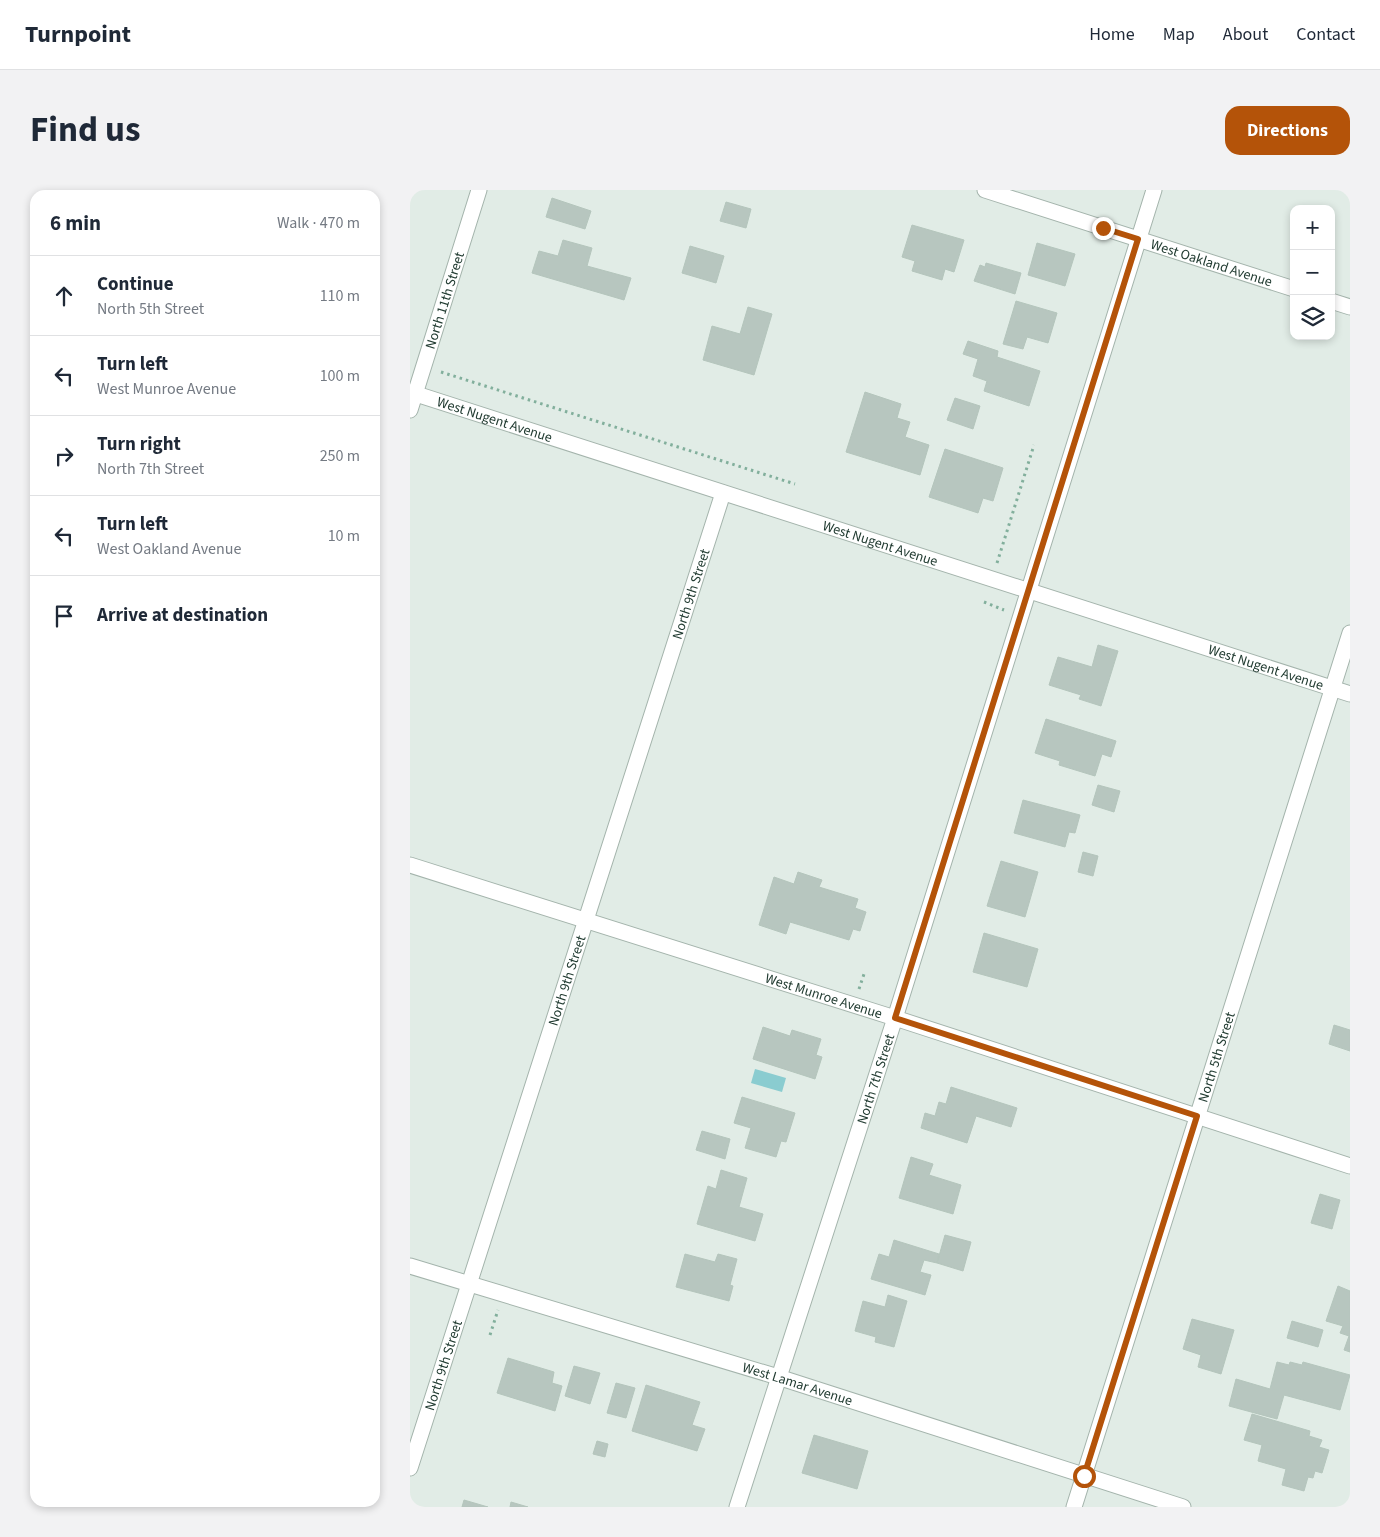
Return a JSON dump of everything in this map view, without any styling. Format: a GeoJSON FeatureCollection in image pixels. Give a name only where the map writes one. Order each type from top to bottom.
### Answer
{"type":"FeatureCollection","features":[{"type":"Feature","properties":{"kind":"street","name":"North 11th Street"},"geometry":{"type":"LineString","coordinates":[[410,410],[412,393],[479,190]]}},
{"type":"Feature","properties":{"kind":"street","name":"West Oakland Avenue"},"geometry":{"type":"LineString","coordinates":[[985,190],[1290,288]]}},
{"type":"Feature","properties":{"kind":"street","name":"North 7th Street"},"geometry":{"type":"LineString","coordinates":[[737,1507],[895,1018],[1154,190]]}},
{"type":"Feature","properties":{"kind":"street"},"geometry":{"type":"LineString","coordinates":[[1335,302],[1350,307]]}},
{"type":"Feature","properties":{"kind":"street","name":"West Nugent Avenue"},"geometry":{"type":"LineString","coordinates":[[412,393],[1350,694]]}},
{"type":"Feature","properties":{"kind":"street","name":"North 9th Street"},"geometry":{"type":"LineString","coordinates":[[410,1468],[723,492]]}},
{"type":"Feature","properties":{"kind":"street","name":"North 5th Street"},"geometry":{"type":"LineString","coordinates":[[1074,1507],[1350,634]]}},
{"type":"Feature","properties":{"kind":"street","name":"West Munroe Avenue"},"geometry":{"type":"LineString","coordinates":[[410,865],[895,1018],[1350,1166]]}},
{"type":"Feature","properties":{"kind":"street","name":"West Lamar Avenue"},"geometry":{"type":"LineString","coordinates":[[410,1266],[778,1377],[1183,1507]]}},
{"type":"Feature","properties":{"kind":"path"},"geometry":{"type":"LineString","coordinates":[[438,371],[795,484]]}},
{"type":"Feature","properties":{"kind":"path"},"geometry":{"type":"LineString","coordinates":[[997,563],[1034,445]]}},
{"type":"Feature","properties":{"kind":"path"},"geometry":{"type":"LineString","coordinates":[[984,602],[1005,610]]}},
{"type":"Feature","properties":{"kind":"path"},"geometry":{"type":"LineString","coordinates":[[859,990],[864,974]]}},
{"type":"Feature","properties":{"kind":"path"},"geometry":{"type":"LineString","coordinates":[[490,1335],[498,1310]]}},
{"type":"Feature","properties":{"kind":"water"},"geometry":{"type":"Polygon","coordinates":[[[755,1069],[786,1078],[782,1092],[751,1083],[755,1069]]]}},
{"type":"Feature","properties":{"kind":"building"},"geometry":{"type":"Polygon","coordinates":[[[552,198],[591,211],[585,229],[546,217],[552,198]]]}},
{"type":"Feature","properties":{"kind":"building"},"geometry":{"type":"Polygon","coordinates":[[[726,202],[751,209],[746,228],[720,221],[726,202]]]}},
{"type":"Feature","properties":{"kind":"building"},"geometry":{"type":"Polygon","coordinates":[[[912,225],[964,240],[954,272],[945,269],[942,280],[912,271],[915,261],[902,257],[912,225]]]}},
{"type":"Feature","properties":{"kind":"building"},"geometry":{"type":"Polygon","coordinates":[[[563,240],[592,248],[587,266],[631,278],[624,300],[532,273],[539,251],[558,256],[563,240]]]}},
{"type":"Feature","properties":{"kind":"building"},"geometry":{"type":"Polygon","coordinates":[[[1037,243],[1075,254],[1065,286],[1028,275],[1037,243]]]}},
{"type":"Feature","properties":{"kind":"building"},"geometry":{"type":"Polygon","coordinates":[[[690,246],[724,256],[716,283],[682,273],[690,246]]]}},
{"type":"Feature","properties":{"kind":"building"},"geometry":{"type":"Polygon","coordinates":[[[986,263],[1021,273],[1015,294],[974,281],[980,265],[985,267],[986,263]]]}},
{"type":"Feature","properties":{"kind":"building"},"geometry":{"type":"Polygon","coordinates":[[[1016,301],[1057,313],[1048,343],[1027,337],[1023,349],[1003,344],[1016,301]]]}},
{"type":"Feature","properties":{"kind":"building"},"geometry":{"type":"Polygon","coordinates":[[[748,307],[772,314],[754,375],[703,360],[712,326],[740,334],[748,307]]]}},
{"type":"Feature","properties":{"kind":"building"},"geometry":{"type":"Polygon","coordinates":[[[968,341],[998,351],[997,357],[1040,371],[1029,406],[984,391],[987,381],[973,376],[978,359],[963,354],[968,341]]]}},
{"type":"Feature","properties":{"kind":"building"},"geometry":{"type":"Polygon","coordinates":[[[865,392],[901,404],[897,418],[910,422],[905,437],[929,445],[920,475],[846,452],[865,392]]]}},
{"type":"Feature","properties":{"kind":"building"},"geometry":{"type":"Polygon","coordinates":[[[955,398],[980,406],[973,429],[947,420],[955,398]]]}},
{"type":"Feature","properties":{"kind":"building"},"geometry":{"type":"Polygon","coordinates":[[[945,449],[1003,468],[993,501],[983,498],[978,513],[929,497],[945,449]]]}},
{"type":"Feature","properties":{"kind":"building"},"geometry":{"type":"Polygon","coordinates":[[[1098,645],[1118,651],[1101,706],[1079,699],[1081,695],[1049,685],[1058,657],[1092,667],[1098,645]]]}},
{"type":"Feature","properties":{"kind":"building"},"geometry":{"type":"Polygon","coordinates":[[[1046,719],[1116,741],[1111,757],[1102,754],[1095,776],[1059,765],[1060,761],[1035,753],[1046,719]]]}},
{"type":"Feature","properties":{"kind":"building"},"geometry":{"type":"Polygon","coordinates":[[[1098,785],[1120,791],[1114,812],[1092,805],[1098,785]]]}},
{"type":"Feature","properties":{"kind":"building"},"geometry":{"type":"Polygon","coordinates":[[[1023,800],[1080,815],[1075,833],[1069,832],[1065,847],[1014,833],[1023,800]]]}},
{"type":"Feature","properties":{"kind":"building"},"geometry":{"type":"Polygon","coordinates":[[[1083,852],[1098,856],[1093,876],[1078,872],[1083,852]]]}},
{"type":"Feature","properties":{"kind":"building"},"geometry":{"type":"Polygon","coordinates":[[[1001,861],[1038,872],[1025,917],[987,906],[1001,861]]]}},
{"type":"Feature","properties":{"kind":"building"},"geometry":{"type":"Polygon","coordinates":[[[798,872],[822,880],[819,887],[858,899],[855,908],[866,912],[860,931],[853,929],[849,940],[790,922],[786,934],[759,925],[774,877],[794,884],[798,872]]]}},
{"type":"Feature","properties":{"kind":"building"},"geometry":{"type":"Polygon","coordinates":[[[984,933],[1038,949],[1027,987],[973,972],[984,933]]]}},
{"type":"Feature","properties":{"kind":"building"},"geometry":{"type":"Polygon","coordinates":[[[1334,1025],[1350,1030],[1350,1051],[1329,1044],[1334,1025]]]}},
{"type":"Feature","properties":{"kind":"building"},"geometry":{"type":"Polygon","coordinates":[[[763,1027],[790,1036],[792,1030],[821,1039],[816,1055],[822,1057],[815,1079],[753,1059],[763,1027]]]}},
{"type":"Feature","properties":{"kind":"building"},"geometry":{"type":"Polygon","coordinates":[[[951,1087],[1017,1108],[1011,1127],[976,1116],[967,1143],[921,1128],[925,1113],[935,1116],[939,1102],[946,1104],[951,1087]]]}},
{"type":"Feature","properties":{"kind":"building"},"geometry":{"type":"Polygon","coordinates":[[[742,1097],[795,1113],[786,1142],[781,1141],[776,1157],[745,1148],[751,1128],[734,1123],[742,1097]]]}},
{"type":"Feature","properties":{"kind":"building"},"geometry":{"type":"Polygon","coordinates":[[[702,1131],[730,1139],[725,1159],[696,1150],[702,1131]]]}},
{"type":"Feature","properties":{"kind":"building"},"geometry":{"type":"Polygon","coordinates":[[[911,1157],[933,1164],[929,1175],[961,1185],[953,1214],[899,1198],[911,1157]]]}},
{"type":"Feature","properties":{"kind":"building"},"geometry":{"type":"Polygon","coordinates":[[[721,1170],[747,1178],[739,1207],[763,1214],[755,1241],[697,1224],[708,1186],[716,1189],[721,1170]]]}},
{"type":"Feature","properties":{"kind":"building"},"geometry":{"type":"Polygon","coordinates":[[[1320,1194],[1340,1200],[1332,1229],[1311,1223],[1320,1194]]]}},
{"type":"Feature","properties":{"kind":"building"},"geometry":{"type":"Polygon","coordinates":[[[945,1235],[971,1242],[963,1271],[937,1263],[945,1235]]]}},
{"type":"Feature","properties":{"kind":"building"},"geometry":{"type":"Polygon","coordinates":[[[894,1240],[939,1254],[937,1263],[924,1260],[920,1272],[931,1275],[925,1295],[871,1279],[879,1254],[889,1257],[894,1240]]]}},
{"type":"Feature","properties":{"kind":"building"},"geometry":{"type":"Polygon","coordinates":[[[685,1254],[715,1262],[718,1254],[737,1259],[730,1285],[733,1286],[729,1301],[676,1287],[685,1254]]]}},
{"type":"Feature","properties":{"kind":"building"},"geometry":{"type":"Polygon","coordinates":[[[1338,1286],[1350,1291],[1350,1352],[1344,1350],[1349,1336],[1340,1333],[1343,1326],[1326,1321],[1338,1286]]]}},
{"type":"Feature","properties":{"kind":"building"},"geometry":{"type":"Polygon","coordinates":[[[888,1295],[907,1301],[894,1347],[875,1342],[876,1337],[855,1331],[863,1301],[885,1307],[888,1295]]]}},
{"type":"Feature","properties":{"kind":"building"},"geometry":{"type":"Polygon","coordinates":[[[1192,1319],[1234,1330],[1221,1374],[1198,1367],[1201,1355],[1183,1349],[1192,1319]]]}},
{"type":"Feature","properties":{"kind":"building"},"geometry":{"type":"Polygon","coordinates":[[[1292,1321],[1323,1330],[1318,1347],[1287,1338],[1292,1321]]]}},
{"type":"Feature","properties":{"kind":"building"},"geometry":{"type":"Polygon","coordinates":[[[508,1358],[554,1372],[552,1383],[562,1386],[555,1411],[497,1393],[508,1358]]]}},
{"type":"Feature","properties":{"kind":"building"},"geometry":{"type":"Polygon","coordinates":[[[1277,1362],[1289,1365],[1290,1362],[1302,1365],[1303,1362],[1350,1375],[1340,1410],[1284,1395],[1277,1419],[1229,1406],[1236,1379],[1270,1389],[1277,1362]]]}},
{"type":"Feature","properties":{"kind":"building"},"geometry":{"type":"Polygon","coordinates":[[[574,1366],[600,1373],[590,1404],[565,1396],[574,1366]]]}},
{"type":"Feature","properties":{"kind":"building"},"geometry":{"type":"Polygon","coordinates":[[[616,1383],[635,1388],[626,1418],[607,1413],[616,1383]]]}},
{"type":"Feature","properties":{"kind":"building"},"geometry":{"type":"Polygon","coordinates":[[[646,1385],[700,1402],[692,1425],[705,1429],[697,1451],[632,1431],[646,1385]]]}},
{"type":"Feature","properties":{"kind":"building"},"geometry":{"type":"Polygon","coordinates":[[[1252,1414],[1310,1431],[1309,1436],[1322,1440],[1319,1447],[1329,1450],[1322,1473],[1315,1471],[1313,1478],[1308,1477],[1304,1491],[1282,1485],[1286,1469],[1258,1461],[1262,1445],[1244,1440],[1252,1414]]]}},
{"type":"Feature","properties":{"kind":"building"},"geometry":{"type":"Polygon","coordinates":[[[814,1435],[868,1451],[857,1489],[802,1473],[814,1435]]]}},
{"type":"Feature","properties":{"kind":"building"},"geometry":{"type":"Polygon","coordinates":[[[597,1441],[608,1444],[605,1457],[593,1454],[597,1441]]]}},
{"type":"Feature","properties":{"kind":"building"},"geometry":{"type":"Polygon","coordinates":[[[464,1500],[488,1507],[462,1507],[464,1500]]]}},
{"type":"Feature","properties":{"kind":"building"},"geometry":{"type":"Polygon","coordinates":[[[511,1502],[528,1507],[510,1507],[511,1502]]]}},
{"type":"Feature","properties":{"kind":"route"},"geometry":{"type":"LineString","coordinates":[[1084,1476],[1197,1116],[895,1018],[1138,239],[1103,228]]}}]}
